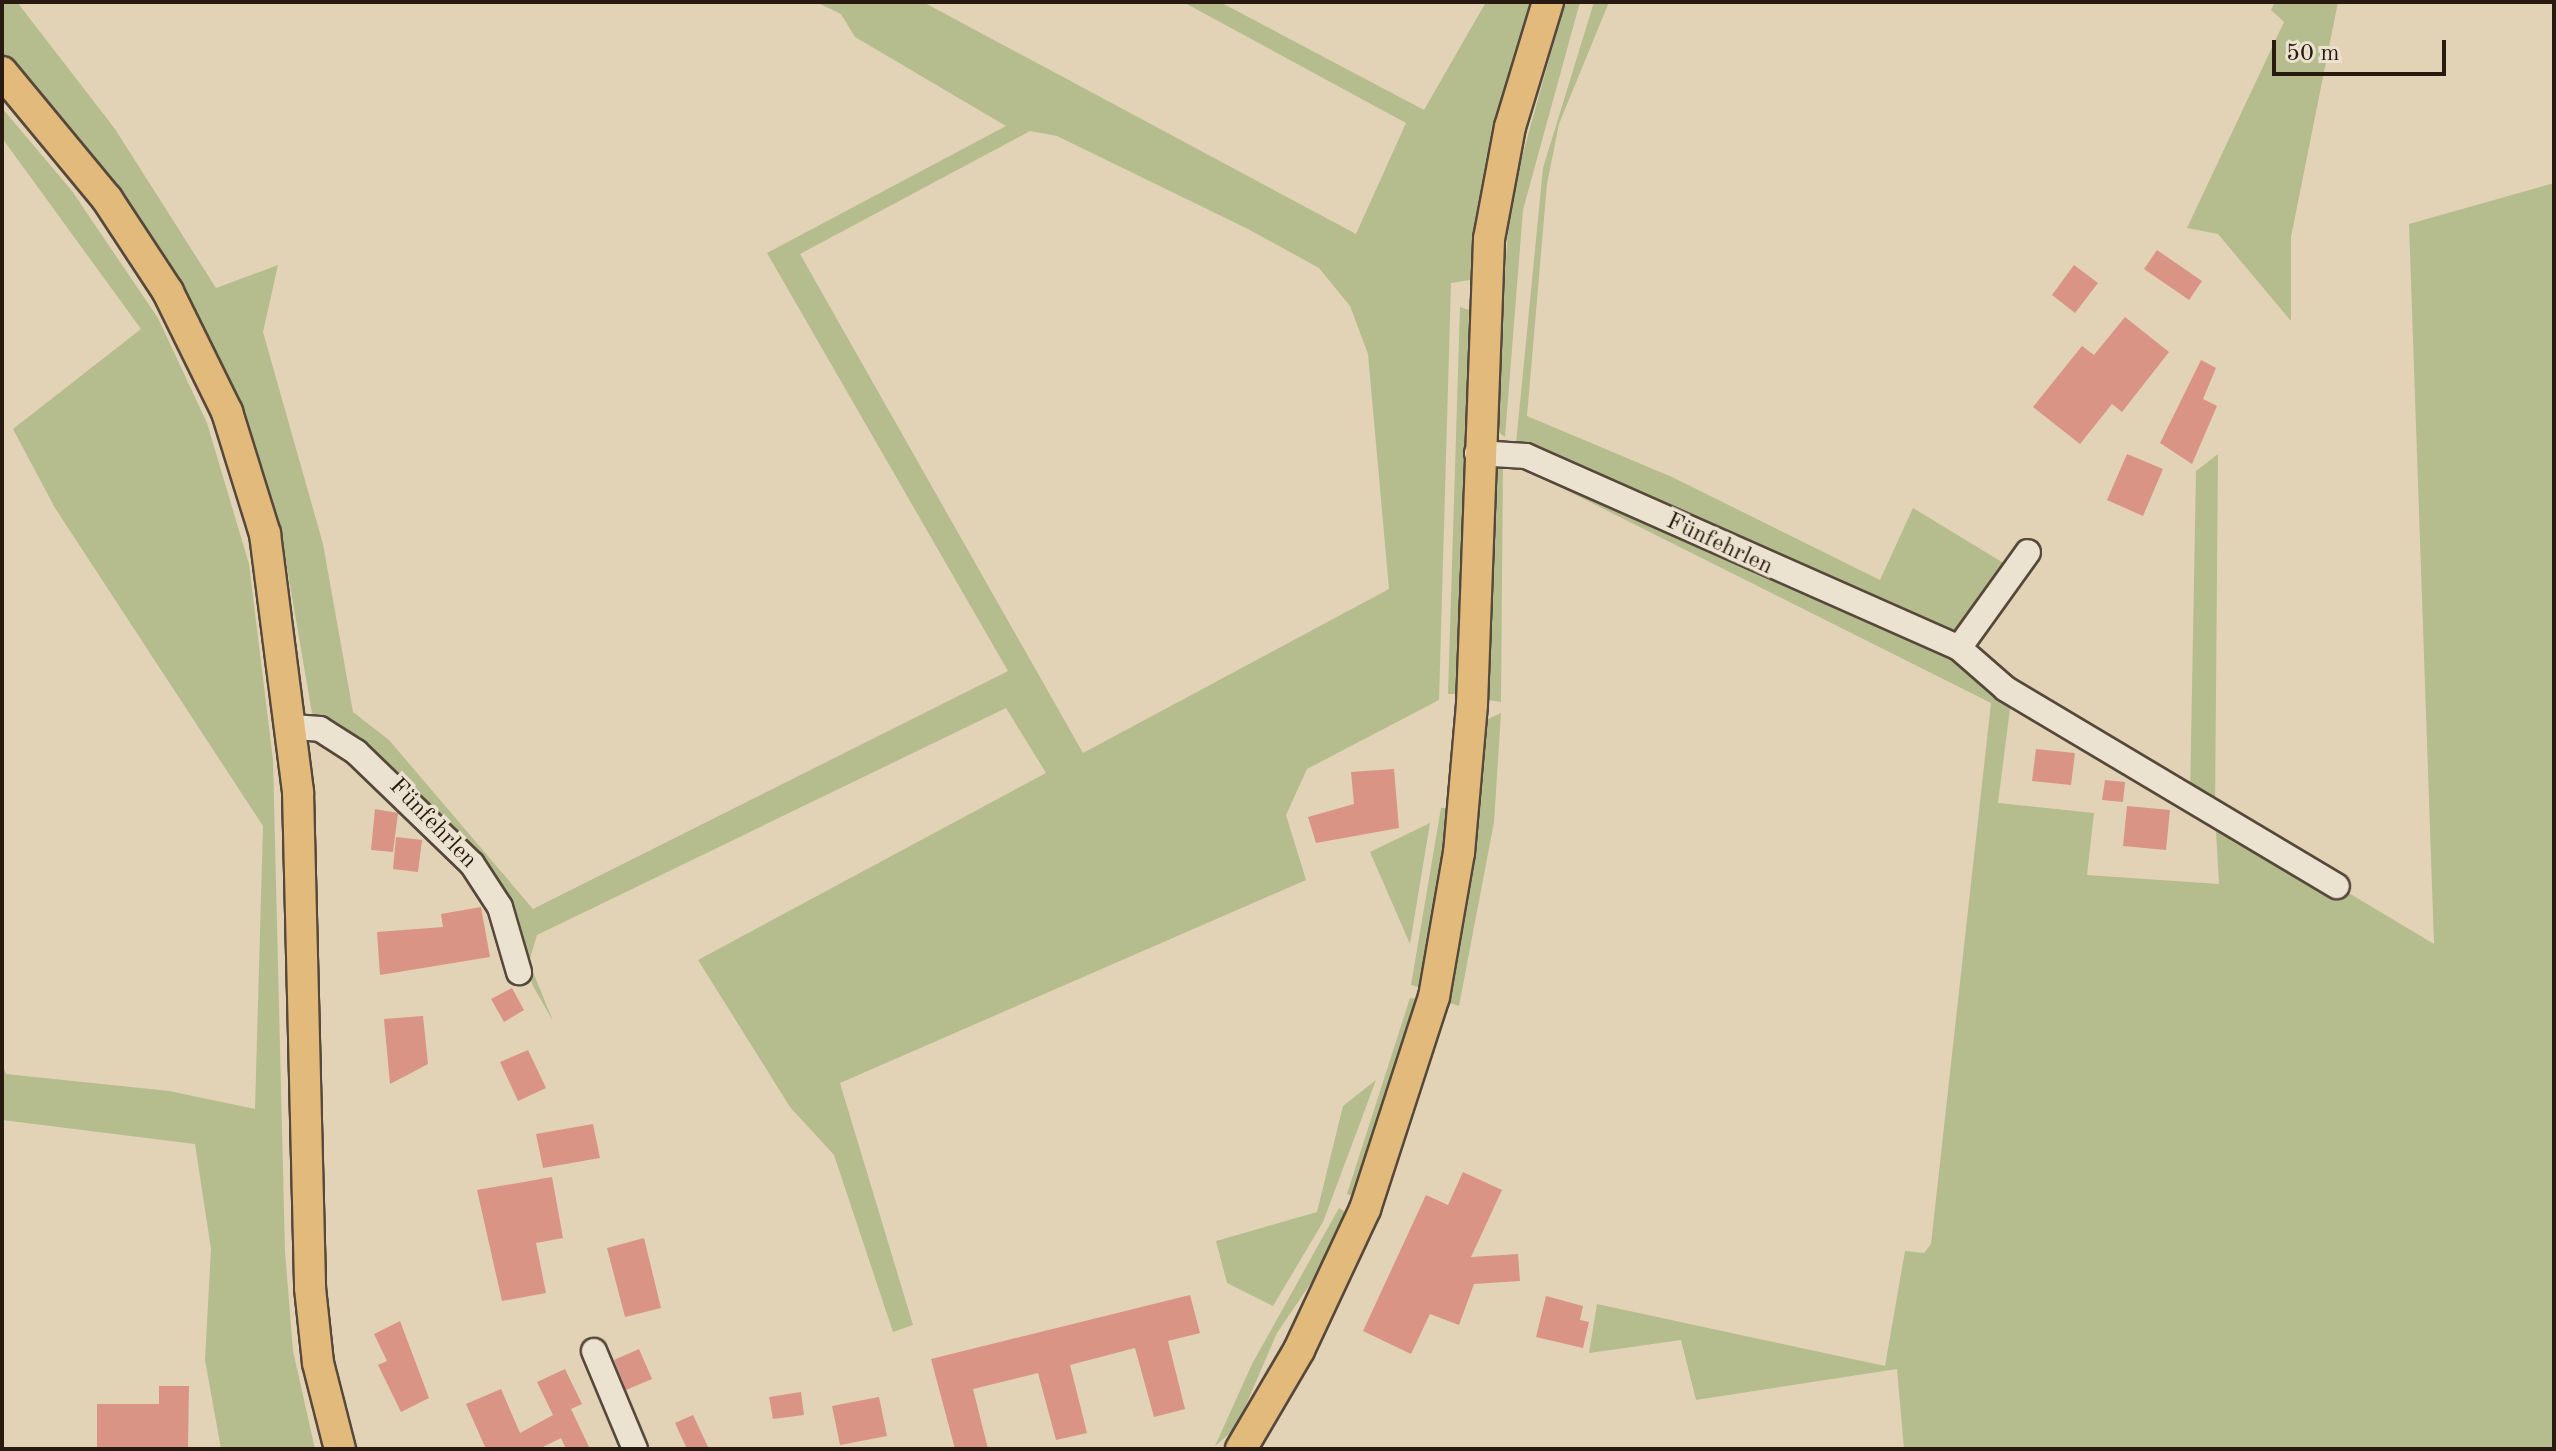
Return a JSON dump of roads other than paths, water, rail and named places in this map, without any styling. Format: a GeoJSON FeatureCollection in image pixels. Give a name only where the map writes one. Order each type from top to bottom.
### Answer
{"type":"FeatureCollection","features":[{"type":"Feature","properties":{"kind":"main road"},"geometry":{"type":"LineString","coordinates":[[1241,1449],[1299,1350],[1365,1209],[1431,1009],[1466,787],[1477,453],[1493,213],[1548,2]]}},
{"type":"Feature","properties":{"kind":"main road"},"geometry":{"type":"LineString","coordinates":[[2,72],[139,244],[210,371],[265,534],[293,727],[310,1288],[318,1363],[340,1449]]}},
{"type":"Feature","properties":{"kind":"street","name":"Fünfehrlen"},"geometry":{"type":"LineString","coordinates":[[1477,453],[1526,456],[1959,648],[2006,689],[2337,886]]}},
{"type":"Feature","properties":{"kind":"street"},"geometry":{"type":"LineString","coordinates":[[1959,648],[2028,552]]}},
{"type":"Feature","properties":{"kind":"street","name":"Fünfehrlen"},"geometry":{"type":"LineString","coordinates":[[293,727],[320,729],[356,752],[464,855],[500,907],[519,972]]}},
{"type":"Feature","properties":{"kind":"street"},"geometry":{"type":"LineString","coordinates":[[594,1351],[635,1449]]}}]}
